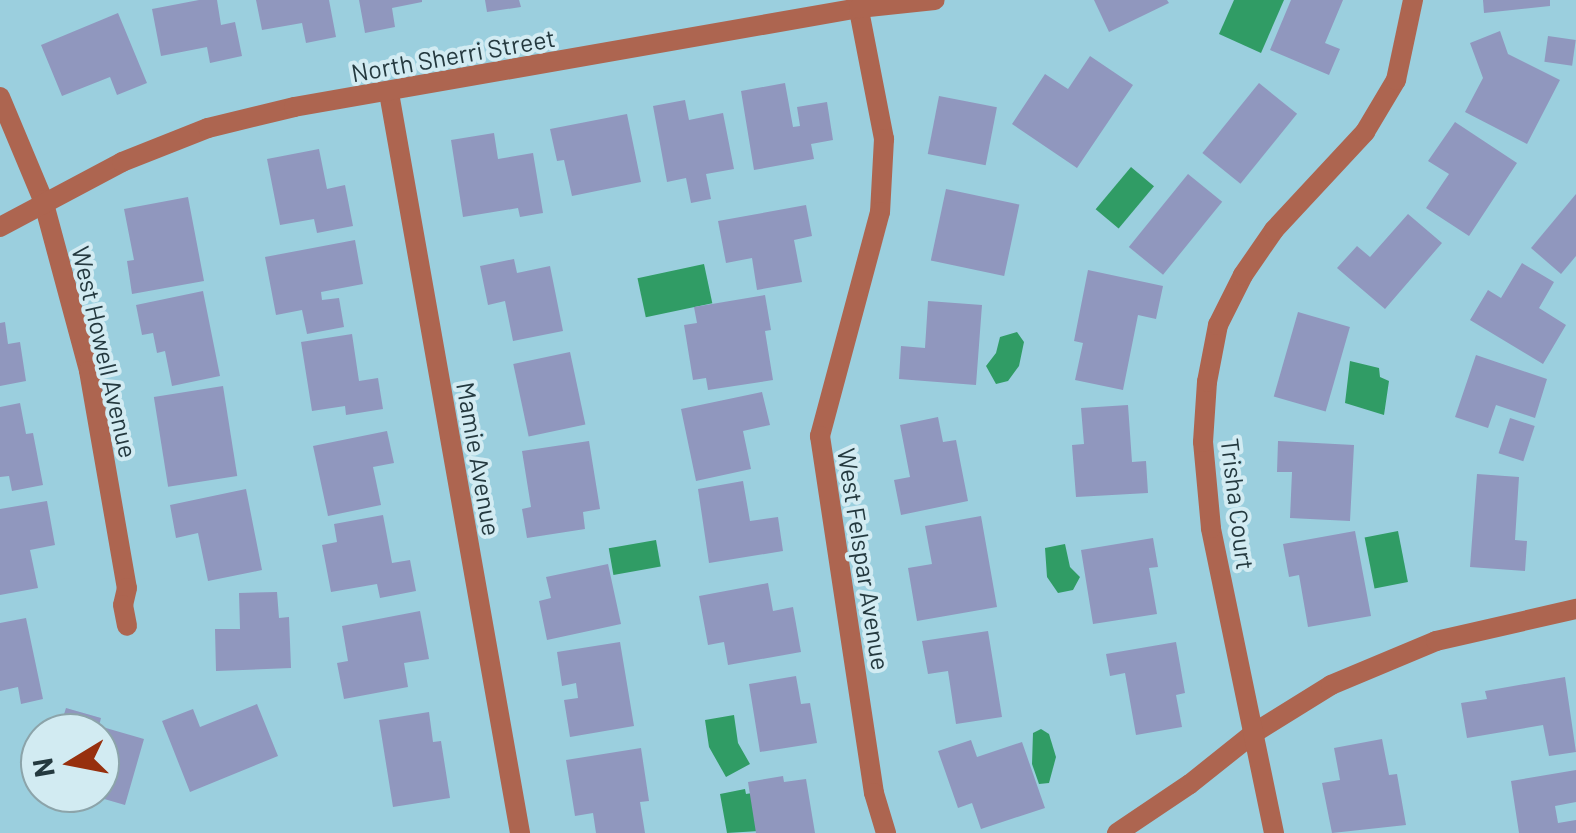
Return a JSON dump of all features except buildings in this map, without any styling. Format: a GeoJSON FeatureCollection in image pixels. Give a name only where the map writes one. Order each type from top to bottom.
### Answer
{"type":"FeatureCollection","features":[{"type":"Feature","properties":{"kind":"street","name":"North Sherri Street"},"geometry":{"type":"LineString","coordinates":[[0,227],[43,200],[122,162],[208,128],[294,107],[389,93],[858,4],[935,0]]}},
{"type":"Feature","properties":{"kind":"street","name":"Trisha Court"},"geometry":{"type":"LineString","coordinates":[[1274,833],[1212,528],[1205,459],[1207,382],[1218,325],[1243,275],[1274,230],[1365,132],[1396,80],[1413,0]]}},
{"type":"Feature","properties":{"kind":"street","name":"West Felspar Avenue"},"geometry":{"type":"LineString","coordinates":[[858,4],[884,139],[880,212],[820,436],[874,793],[886,833]]}},
{"type":"Feature","properties":{"kind":"street","name":"Mamie Avenue"},"geometry":{"type":"LineString","coordinates":[[389,93],[520,833]]}},
{"type":"Feature","properties":{"kind":"street","name":"West Howell Avenue"},"geometry":{"type":"LineString","coordinates":[[0,97],[43,200],[89,371],[128,588],[122,604],[127,626]]}},
{"type":"Feature","properties":{"kind":"street"},"geometry":{"type":"LineString","coordinates":[[1117,833],[1190,784],[1254,733],[1331,685],[1394,657],[1490,627],[1576,609]]}},
{"type":"Feature","properties":{"kind":"shaded area"},"geometry":{"type":"Polygon","coordinates":[[[1234,0],[1284,0],[1261,53],[1219,34],[1234,0]]]}},
{"type":"Feature","properties":{"kind":"shaded area"},"geometry":{"type":"Polygon","coordinates":[[[1131,167],[1154,186],[1119,228],[1096,209],[1131,167]]]}},
{"type":"Feature","properties":{"kind":"shaded area"},"geometry":{"type":"Polygon","coordinates":[[[704,264],[712,303],[646,317],[637,278],[704,264]]]}},
{"type":"Feature","properties":{"kind":"shaded area"},"geometry":{"type":"Polygon","coordinates":[[[1017,332],[1024,342],[1019,366],[1008,381],[996,384],[986,366],[996,353],[1000,337],[1017,332]]]}},
{"type":"Feature","properties":{"kind":"shaded area"},"geometry":{"type":"Polygon","coordinates":[[[1350,361],[1379,368],[1380,377],[1389,381],[1384,415],[1345,403],[1350,361]]]}},
{"type":"Feature","properties":{"kind":"shaded area"},"geometry":{"type":"Polygon","coordinates":[[[1398,531],[1408,582],[1375,589],[1365,537],[1398,531]]]}},
{"type":"Feature","properties":{"kind":"shaded area"},"geometry":{"type":"Polygon","coordinates":[[[656,540],[661,567],[613,575],[609,548],[656,540]]]}},
{"type":"Feature","properties":{"kind":"shaded area"},"geometry":{"type":"Polygon","coordinates":[[[1065,544],[1070,567],[1080,577],[1073,590],[1058,593],[1047,577],[1045,548],[1065,544]]]}},
{"type":"Feature","properties":{"kind":"shaded area"},"geometry":{"type":"Polygon","coordinates":[[[734,715],[738,743],[750,764],[726,777],[709,747],[705,720],[734,715]]]}},
{"type":"Feature","properties":{"kind":"shaded area"},"geometry":{"type":"Polygon","coordinates":[[[1041,729],[1049,734],[1056,757],[1049,783],[1039,784],[1032,764],[1033,733],[1041,729]]]}},
{"type":"Feature","properties":{"kind":"shaded area"},"geometry":{"type":"Polygon","coordinates":[[[745,789],[746,794],[752,793],[759,831],[727,833],[720,794],[745,789]]]}}]}
